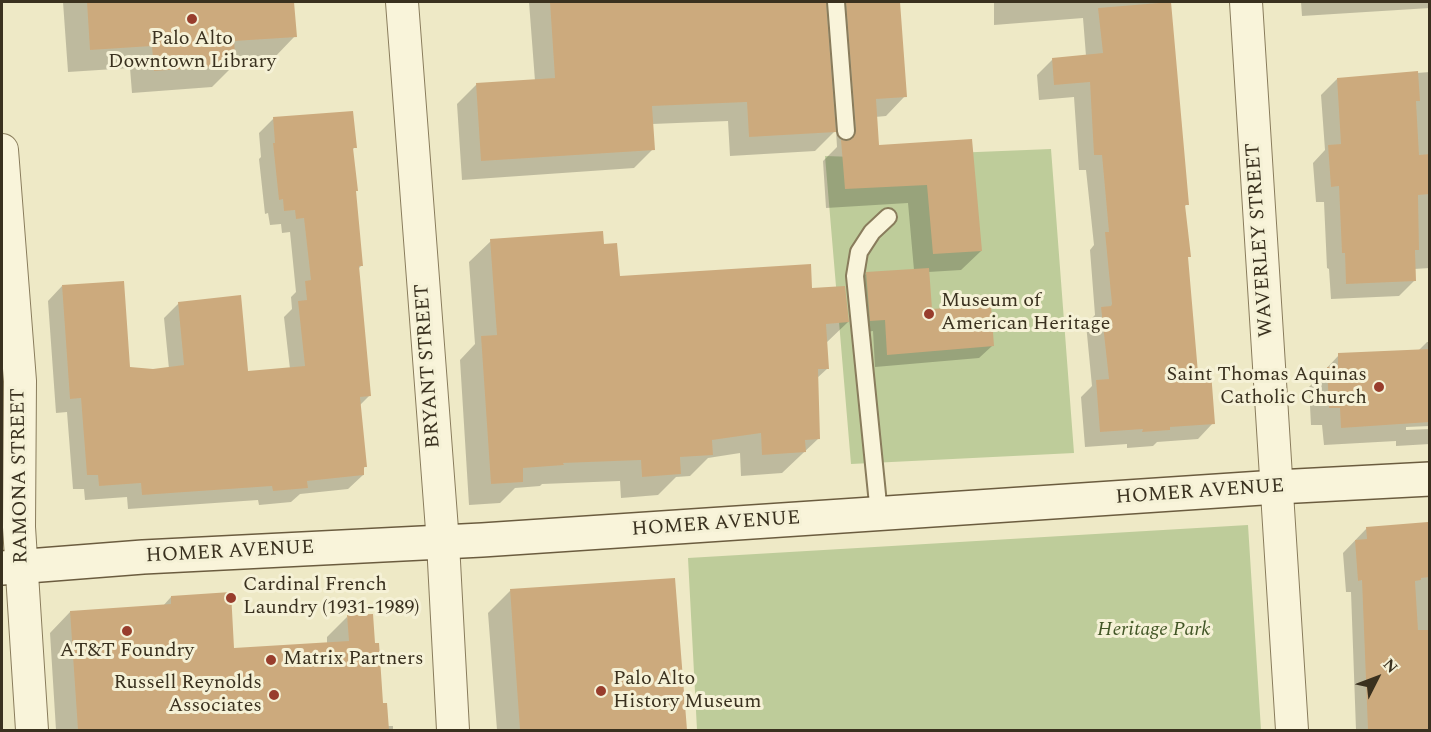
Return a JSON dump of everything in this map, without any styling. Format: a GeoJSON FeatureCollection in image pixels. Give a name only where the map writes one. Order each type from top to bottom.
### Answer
{"type":"FeatureCollection","features":[{"type":"Feature","properties":{"kind":"street","name":"BRYANT STREET"},"geometry":{"type":"LineString","coordinates":[[402,2],[442,543],[453,730]]}},
{"type":"Feature","properties":{"kind":"street","name":"WAVERLEY STREET"},"geometry":{"type":"LineString","coordinates":[[1246,2],[1292,730]]}},
{"type":"Feature","properties":{"kind":"street","name":"RAMONA STREET"},"geometry":{"type":"LineString","coordinates":[[2,150],[20,381],[18,518],[11,567],[32,730]]}},
{"type":"Feature","properties":{"kind":"street","name":"HOMER AVENUE"},"geometry":{"type":"LineString","coordinates":[[11,567],[143,557],[442,543],[1277,487],[1430,479]]}},
{"type":"Feature","properties":{"kind":"lane"},"geometry":{"type":"LineString","coordinates":[[836,2],[846,131]]}},
{"type":"Feature","properties":{"kind":"lane"},"geometry":{"type":"LineString","coordinates":[[879,514],[855,276],[859,252],[872,231],[888,217]]}},
{"type":"Feature","properties":{"kind":"green space"},"geometry":{"type":"Polygon","coordinates":[[[1051,149],[1074,453],[851,464],[825,156],[855,157],[1051,149]]]}},
{"type":"Feature","properties":{"kind":"green space","name":"Heritage Park"},"geometry":{"type":"Polygon","coordinates":[[[1248,525],[1261,730],[697,730],[688,558],[1248,525]]]}},
{"type":"Feature","properties":{"kind":"building","name":"Palo Alto Downtown Library"},"geometry":{"type":"Polygon","coordinates":[[[87,2],[294,2],[297,37],[234,41],[236,65],[154,71],[152,46],[90,50],[87,2]]]}},
{"type":"Feature","properties":{"kind":"building"},"geometry":{"type":"Polygon","coordinates":[[[550,2],[826,2],[836,132],[749,137],[747,102],[652,106],[655,150],[481,161],[476,83],[555,78],[550,2]]]}},
{"type":"Feature","properties":{"kind":"building"},"geometry":{"type":"Polygon","coordinates":[[[846,2],[900,2],[907,97],[876,99],[879,145],[972,139],[982,251],[933,254],[927,185],[845,189],[841,140],[852,139],[856,130],[846,2]]]}},
{"type":"Feature","properties":{"kind":"building"},"geometry":{"type":"Polygon","coordinates":[[[1171,2],[1189,205],[1185,205],[1191,257],[1188,257],[1198,373],[1211,372],[1215,424],[1170,427],[1170,430],[1142,432],[1143,429],[1100,432],[1096,380],[1109,379],[1101,307],[1112,304],[1105,232],[1109,232],[1102,155],[1094,155],[1090,82],[1054,85],[1052,58],[1103,53],[1098,8],[1171,2]]]}},
{"type":"Feature","properties":{"kind":"building"},"geometry":{"type":"Polygon","coordinates":[[[1418,71],[1420,101],[1416,101],[1419,155],[1430,154],[1430,194],[1418,195],[1419,250],[1415,250],[1416,281],[1346,284],[1339,186],[1331,187],[1328,145],[1341,144],[1337,78],[1418,71]]]}},
{"type":"Feature","properties":{"kind":"building"},"geometry":{"type":"Polygon","coordinates":[[[353,111],[357,148],[353,148],[363,266],[359,266],[371,396],[360,397],[367,467],[364,467],[364,475],[307,481],[308,488],[273,491],[272,486],[142,495],[141,483],[99,486],[98,475],[87,475],[81,398],[70,399],[62,285],[124,281],[130,367],[153,369],[184,365],[178,302],[241,295],[248,371],[305,366],[298,301],[307,300],[305,281],[311,280],[304,218],[296,219],[295,210],[284,211],[283,199],[279,200],[273,143],[275,143],[273,117],[353,111]]]}},
{"type":"Feature","properties":{"kind":"building"},"geometry":{"type":"Polygon","coordinates":[[[603,231],[604,244],[617,243],[620,276],[811,264],[812,288],[845,286],[849,322],[826,324],[829,369],[818,369],[820,439],[805,440],[806,452],[762,455],[761,433],[712,440],[713,455],[680,457],[681,474],[642,477],[641,460],[563,463],[564,465],[523,468],[523,482],[491,484],[481,336],[497,335],[490,239],[603,231]]]}},
{"type":"Feature","properties":{"kind":"building","name":"Museum of American Heritage"},"geometry":{"type":"Polygon","coordinates":[[[929,268],[932,309],[991,305],[994,346],[887,355],[885,320],[870,321],[866,272],[929,268]]]}},
{"type":"Feature","properties":{"kind":"building","name":"Saint Thomas Aquinas Catholic Church"},"geometry":{"type":"Polygon","coordinates":[[[1430,349],[1430,422],[1341,428],[1340,408],[1329,408],[1327,367],[1338,366],[1338,353],[1430,349]]]}},
{"type":"Feature","properties":{"kind":"building"},"geometry":{"type":"Polygon","coordinates":[[[1428,522],[1430,577],[1415,581],[1418,630],[1430,630],[1430,730],[1368,730],[1362,580],[1358,581],[1355,540],[1367,539],[1366,527],[1428,522]]]}},
{"type":"Feature","properties":{"kind":"building","name":"Palo Alto History Museum"},"geometry":{"type":"Polygon","coordinates":[[[675,578],[687,730],[520,730],[510,589],[675,578]]]}},
{"type":"Feature","properties":{"kind":"building"},"geometry":{"type":"Polygon","coordinates":[[[231,592],[234,648],[349,641],[347,615],[373,614],[375,643],[379,643],[383,703],[387,703],[389,730],[78,730],[70,611],[171,604],[171,596],[231,592]]]}},
{"type":"Feature","properties":{"kind":"place","name":"Palo Alto Downtown Library"},"geometry":{"type":"Point","coordinates":[192,19]}},
{"type":"Feature","properties":{"kind":"place","name":"Museum of American Heritage"},"geometry":{"type":"Point","coordinates":[929,314]}},
{"type":"Feature","properties":{"kind":"place","name":"Saint Thomas Aquinas Catholic Church"},"geometry":{"type":"Point","coordinates":[1379,387]}},
{"type":"Feature","properties":{"kind":"place","name":"Cardinal French Laundry (1931-1989)"},"geometry":{"type":"Point","coordinates":[231,598]}},
{"type":"Feature","properties":{"kind":"place","name":"AT&T Foundry"},"geometry":{"type":"Point","coordinates":[127,631]}},
{"type":"Feature","properties":{"kind":"place","name":"Matrix Partners"},"geometry":{"type":"Point","coordinates":[271,660]}},
{"type":"Feature","properties":{"kind":"place","name":"Palo Alto History Museum"},"geometry":{"type":"Point","coordinates":[601,691]}},
{"type":"Feature","properties":{"kind":"place","name":"Russell Reynolds Associates"},"geometry":{"type":"Point","coordinates":[274,695]}}]}
